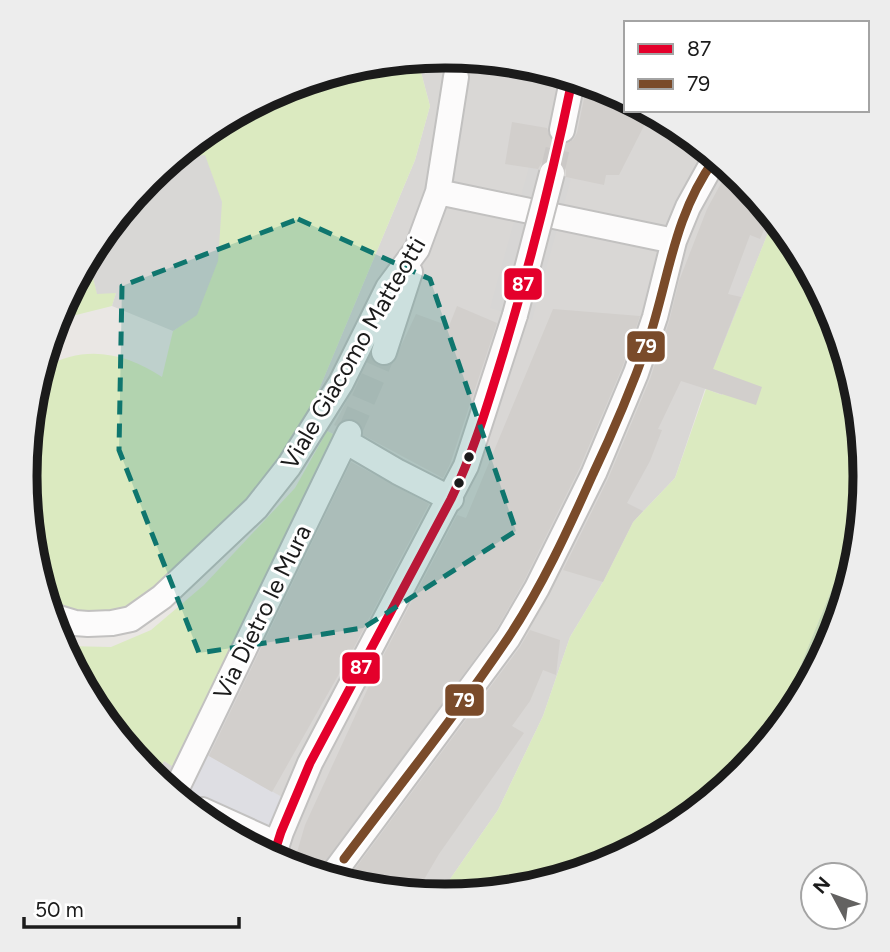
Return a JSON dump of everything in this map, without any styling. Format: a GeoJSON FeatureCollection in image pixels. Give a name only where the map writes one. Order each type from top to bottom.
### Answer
{"type":"FeatureCollection","features":[{"type":"Feature","properties":{"kind":"street","name":"Viale Giacomo Matteotti"},"geometry":{"type":"LineString","coordinates":[[63,619],[88,624],[131,619],[162,597],[256,508],[289,466],[346,374],[388,288],[417,248],[438,192],[456,77]]}},
{"type":"Feature","properties":{"kind":"street"},"geometry":{"type":"LineString","coordinates":[[562,130],[571,88]]}},
{"type":"Feature","properties":{"kind":"street"},"geometry":{"type":"LineString","coordinates":[[337,869],[508,638],[537,588],[594,473],[644,352],[674,242],[688,207],[711,166]]}},
{"type":"Feature","properties":{"kind":"street"},"geometry":{"type":"LineString","coordinates":[[276,847],[319,745],[451,499],[475,445],[515,315],[552,173]]}},
{"type":"Feature","properties":{"kind":"street"},"geometry":{"type":"LineString","coordinates":[[438,192],[674,242]]}},
{"type":"Feature","properties":{"kind":"street"},"geometry":{"type":"LineString","coordinates":[[384,352],[417,248]]}},
{"type":"Feature","properties":{"kind":"street","name":"Via Dietro le Mura"},"geometry":{"type":"LineString","coordinates":[[178,785],[347,437],[398,472],[451,499]]}},
{"type":"Feature","properties":{"kind":"highlighted area"},"geometry":{"type":"Polygon","coordinates":[[[298,219],[430,279],[516,531],[363,628],[199,653],[119,450],[122,286],[298,219]]]}},
{"type":"Feature","properties":{"kind":"shaded area"},"geometry":{"type":"Polygon","coordinates":[[[420,69],[498,71],[576,89],[649,122],[694,152],[734,187],[770,228],[714,368],[729,375],[722,395],[705,389],[675,478],[633,522],[603,582],[570,637],[543,716],[498,810],[445,884],[392,881],[365,876],[314,863],[289,853],[241,830],[218,815],[160,769],[164,761],[172,765],[337,436],[327,431],[310,411],[415,160],[430,106],[420,69]]]}},
{"type":"Feature","properties":{"kind":"shaded area"},"geometry":{"type":"Polygon","coordinates":[[[205,155],[222,202],[218,261],[197,315],[173,331],[112,306],[116,293],[97,294],[92,271],[121,227],[156,187],[176,169],[191,156],[205,155]]]}},
{"type":"Feature","properties":{"kind":"shaded area"},"geometry":{"type":"Polygon","coordinates":[[[202,752],[282,797],[266,843],[241,830],[188,793],[202,752]]]}},
{"type":"Feature","properties":{"kind":"green space"},"geometry":{"type":"Polygon","coordinates":[[[420,69],[430,106],[415,160],[310,411],[284,452],[244,506],[172,576],[125,610],[91,613],[57,604],[40,529],[37,476],[40,423],[53,364],[75,355],[105,354],[134,362],[162,377],[173,331],[197,314],[184,162],[241,122],[314,89],[365,76],[420,69]]]}},
{"type":"Feature","properties":{"kind":"green space"},"geometry":{"type":"Polygon","coordinates":[[[770,228],[799,272],[832,345],[850,423],[853,476],[850,529],[844,558],[787,698],[769,725],[734,765],[694,800],[649,830],[601,853],[551,870],[498,881],[447,884],[498,810],[543,716],[570,637],[603,582],[633,522],[675,478],[706,389],[722,395],[729,375],[713,369],[770,228]]]}},
{"type":"Feature","properties":{"kind":"green space"},"geometry":{"type":"Polygon","coordinates":[[[92,271],[97,293],[116,293],[112,306],[69,317],[92,271]]]}},
{"type":"Feature","properties":{"kind":"green space"},"geometry":{"type":"Polygon","coordinates":[[[327,431],[337,436],[172,766],[164,761],[160,769],[121,725],[91,680],[74,646],[111,647],[151,630],[204,585],[295,488],[327,431]]]}},
{"type":"Feature","properties":{"kind":"green space"},"geometry":{"type":"Polygon","coordinates":[[[844,558],[832,607],[822,632],[787,698],[844,558]]]}},
{"type":"Feature","properties":{"kind":"pier"},"geometry":{"type":"Polygon","coordinates":[[[529,167],[571,179],[532,320],[490,308],[529,167]]]}},
{"type":"Feature","properties":{"kind":"building"},"geometry":{"type":"Polygon","coordinates":[[[585,93],[647,121],[619,175],[606,175],[604,185],[566,177],[563,163],[555,159],[542,162],[538,169],[505,164],[512,122],[547,128],[552,141],[558,144],[573,140],[577,133],[585,93]]]}},
{"type":"Feature","properties":{"kind":"building"},"geometry":{"type":"Polygon","coordinates":[[[724,178],[766,224],[760,239],[750,235],[728,294],[741,297],[713,369],[762,387],[756,405],[681,381],[658,429],[662,430],[650,461],[627,503],[643,511],[633,522],[603,582],[563,570],[608,479],[650,379],[679,281],[707,209],[724,178]]]}},
{"type":"Feature","properties":{"kind":"building"},"geometry":{"type":"Polygon","coordinates":[[[457,306],[497,323],[443,478],[363,435],[362,425],[356,420],[347,418],[334,425],[370,357],[380,366],[393,363],[416,314],[449,326],[457,306]]]}},
{"type":"Feature","properties":{"kind":"building"},"geometry":{"type":"Polygon","coordinates":[[[553,309],[640,316],[622,368],[580,467],[524,581],[496,630],[323,866],[296,856],[305,825],[379,664],[457,515],[466,518],[553,309]]]}},
{"type":"Feature","properties":{"kind":"building"},"geometry":{"type":"Polygon","coordinates":[[[351,462],[429,504],[352,651],[272,792],[209,756],[351,462]]]}},
{"type":"Feature","properties":{"kind":"building"},"geometry":{"type":"Polygon","coordinates":[[[530,630],[560,640],[556,675],[543,670],[530,701],[512,726],[524,733],[439,854],[422,883],[417,880],[415,883],[392,881],[352,873],[530,630]]]}},
{"type":"Feature","properties":{"kind":"tunnel"},"geometry":{"type":"LineString","coordinates":[[552,173],[562,130]]}},
{"type":"Feature","properties":{"kind":"tunnel"},"geometry":{"type":"LineString","coordinates":[[349,433],[384,352]]}},
{"type":"Feature","properties":{"kind":"transit line","name":"87"},"geometry":{"type":"LineString","coordinates":[[276,847],[310,763],[451,499],[467,463],[486,409],[522,286],[571,87]]}},
{"type":"Feature","properties":{"kind":"transit line","name":"79"},"geometry":{"type":"LineString","coordinates":[[344,859],[489,666],[543,578],[574,516],[629,392],[648,342],[681,226],[689,204],[710,166]]}}]}
